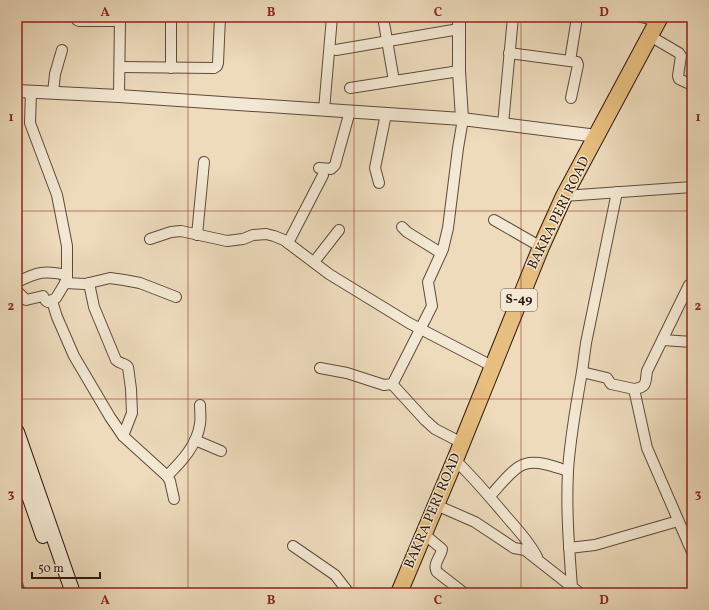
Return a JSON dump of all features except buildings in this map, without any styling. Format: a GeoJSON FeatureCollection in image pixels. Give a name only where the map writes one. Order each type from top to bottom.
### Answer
{"type":"FeatureCollection","features":[{"type":"Feature","properties":{"kind":"main road","name":"BAKRA PERI ROAD"},"geometry":{"type":"LineString","coordinates":[[399,593],[462,443],[541,247],[564,196],[659,19]]}},
{"type":"Feature","properties":{"kind":"main road"},"geometry":{"type":"LineString","coordinates":[[17,432],[73,593]]}},
{"type":"Feature","properties":{"kind":"main road"},"geometry":{"type":"LineString","coordinates":[[17,460],[22,494],[63,593]]}},
{"type":"Feature","properties":{"kind":"street"},"geometry":{"type":"LineString","coordinates":[[76,17],[79,21],[120,19],[119,96]]}},
{"type":"Feature","properties":{"kind":"street"},"geometry":{"type":"LineString","coordinates":[[170,17],[171,68]]}},
{"type":"Feature","properties":{"kind":"street"},"geometry":{"type":"LineString","coordinates":[[120,67],[214,68],[218,63],[220,17]]}},
{"type":"Feature","properties":{"kind":"street"},"geometry":{"type":"LineString","coordinates":[[324,110],[332,17]]}},
{"type":"Feature","properties":{"kind":"street"},"geometry":{"type":"LineString","coordinates":[[383,17],[394,81]]}},
{"type":"Feature","properties":{"kind":"street"},"geometry":{"type":"LineString","coordinates":[[503,124],[513,17]]}},
{"type":"Feature","properties":{"kind":"street"},"geometry":{"type":"LineString","coordinates":[[570,61],[577,17]]}},
{"type":"Feature","properties":{"kind":"street"},"geometry":{"type":"LineString","coordinates":[[641,17],[659,19]]}},
{"type":"Feature","properties":{"kind":"street"},"geometry":{"type":"LineString","coordinates":[[336,50],[387,41],[459,23],[459,71],[462,119],[448,228],[441,252],[428,282],[432,308],[392,384]]}},
{"type":"Feature","properties":{"kind":"street"},"geometry":{"type":"LineString","coordinates":[[650,36],[679,53],[681,56],[678,79],[692,85]]}},
{"type":"Feature","properties":{"kind":"street"},"geometry":{"type":"LineString","coordinates":[[53,93],[55,74],[62,50]]}},
{"type":"Feature","properties":{"kind":"street"},"geometry":{"type":"LineString","coordinates":[[509,53],[575,61],[578,65],[571,98]]}},
{"type":"Feature","properties":{"kind":"street"},"geometry":{"type":"LineString","coordinates":[[350,88],[459,71]]}},
{"type":"Feature","properties":{"kind":"street"},"geometry":{"type":"LineString","coordinates":[[17,91],[119,96],[462,119],[597,136]]}},
{"type":"Feature","properties":{"kind":"street"},"geometry":{"type":"LineString","coordinates":[[17,291],[26,300],[43,296],[47,302],[52,301],[58,295],[66,279],[68,246],[57,195],[30,123],[31,92]]}},
{"type":"Feature","properties":{"kind":"street"},"geometry":{"type":"LineString","coordinates":[[288,243],[321,171],[331,169],[335,165],[350,111]]}},
{"type":"Feature","properties":{"kind":"street"},"geometry":{"type":"LineString","coordinates":[[379,183],[375,168],[386,114]]}},
{"type":"Feature","properties":{"kind":"street"},"geometry":{"type":"LineString","coordinates":[[197,235],[204,162]]}},
{"type":"Feature","properties":{"kind":"street"},"geometry":{"type":"LineString","coordinates":[[564,196],[692,187]]}},
{"type":"Feature","properties":{"kind":"street"},"geometry":{"type":"LineString","coordinates":[[576,590],[567,529],[568,471],[573,424],[586,343],[617,192]]}},
{"type":"Feature","properties":{"kind":"street"},"geometry":{"type":"LineString","coordinates":[[494,220],[541,247]]}},
{"type":"Feature","properties":{"kind":"street"},"geometry":{"type":"LineString","coordinates":[[402,227],[407,232],[441,252]]}},
{"type":"Feature","properties":{"kind":"street"},"geometry":{"type":"LineString","coordinates":[[314,262],[339,230]]}},
{"type":"Feature","properties":{"kind":"street"},"geometry":{"type":"LineString","coordinates":[[150,239],[171,232],[181,231],[228,241],[243,239],[253,235],[266,234],[284,240],[329,274],[420,329],[492,366]]}},
{"type":"Feature","properties":{"kind":"street"},"geometry":{"type":"LineString","coordinates":[[17,282],[39,272],[46,271],[66,279],[89,283],[110,278],[140,282],[176,297]]}},
{"type":"Feature","properties":{"kind":"street"},"geometry":{"type":"LineString","coordinates":[[89,283],[94,307],[116,360],[128,367],[132,413],[123,436]]}},
{"type":"Feature","properties":{"kind":"street"},"geometry":{"type":"LineString","coordinates":[[582,372],[607,378],[612,384],[634,389],[642,388],[644,386],[648,371],[689,285]]}},
{"type":"Feature","properties":{"kind":"street"},"geometry":{"type":"LineString","coordinates":[[52,301],[57,317],[74,356],[110,417],[123,436],[167,476],[170,481],[174,499]]}},
{"type":"Feature","properties":{"kind":"street"},"geometry":{"type":"LineString","coordinates":[[663,340],[692,342]]}},
{"type":"Feature","properties":{"kind":"street"},"geometry":{"type":"LineString","coordinates":[[320,368],[347,373],[384,385],[392,384]]}},
{"type":"Feature","properties":{"kind":"street"},"geometry":{"type":"LineString","coordinates":[[392,384],[435,429],[462,443]]}},
{"type":"Feature","properties":{"kind":"street"},"geometry":{"type":"LineString","coordinates":[[634,389],[647,448],[692,552]]}},
{"type":"Feature","properties":{"kind":"street"},"geometry":{"type":"LineString","coordinates":[[167,476],[185,458],[196,440],[200,424],[200,405]]}},
{"type":"Feature","properties":{"kind":"street"},"geometry":{"type":"LineString","coordinates":[[196,440],[221,451]]}},
{"type":"Feature","properties":{"kind":"street"},"geometry":{"type":"LineString","coordinates":[[455,460],[473,476],[490,496],[532,548],[538,560]]}},
{"type":"Feature","properties":{"kind":"street"},"geometry":{"type":"LineString","coordinates":[[490,496],[514,471],[523,464],[544,464],[568,471]]}},
{"type":"Feature","properties":{"kind":"street"},"geometry":{"type":"LineString","coordinates":[[436,505],[475,522],[514,548],[525,550],[576,590]]}},
{"type":"Feature","properties":{"kind":"street"},"geometry":{"type":"LineString","coordinates":[[569,548],[595,544],[678,521]]}},
{"type":"Feature","properties":{"kind":"street"},"geometry":{"type":"LineString","coordinates":[[424,534],[442,549],[435,565],[437,572],[464,593]]}},
{"type":"Feature","properties":{"kind":"street"},"geometry":{"type":"LineString","coordinates":[[293,546],[335,575],[349,593]]}},
{"type":"Feature","properties":{"kind":"street"},"geometry":{"type":"LineString","coordinates":[[17,584],[20,593]]}}]}
